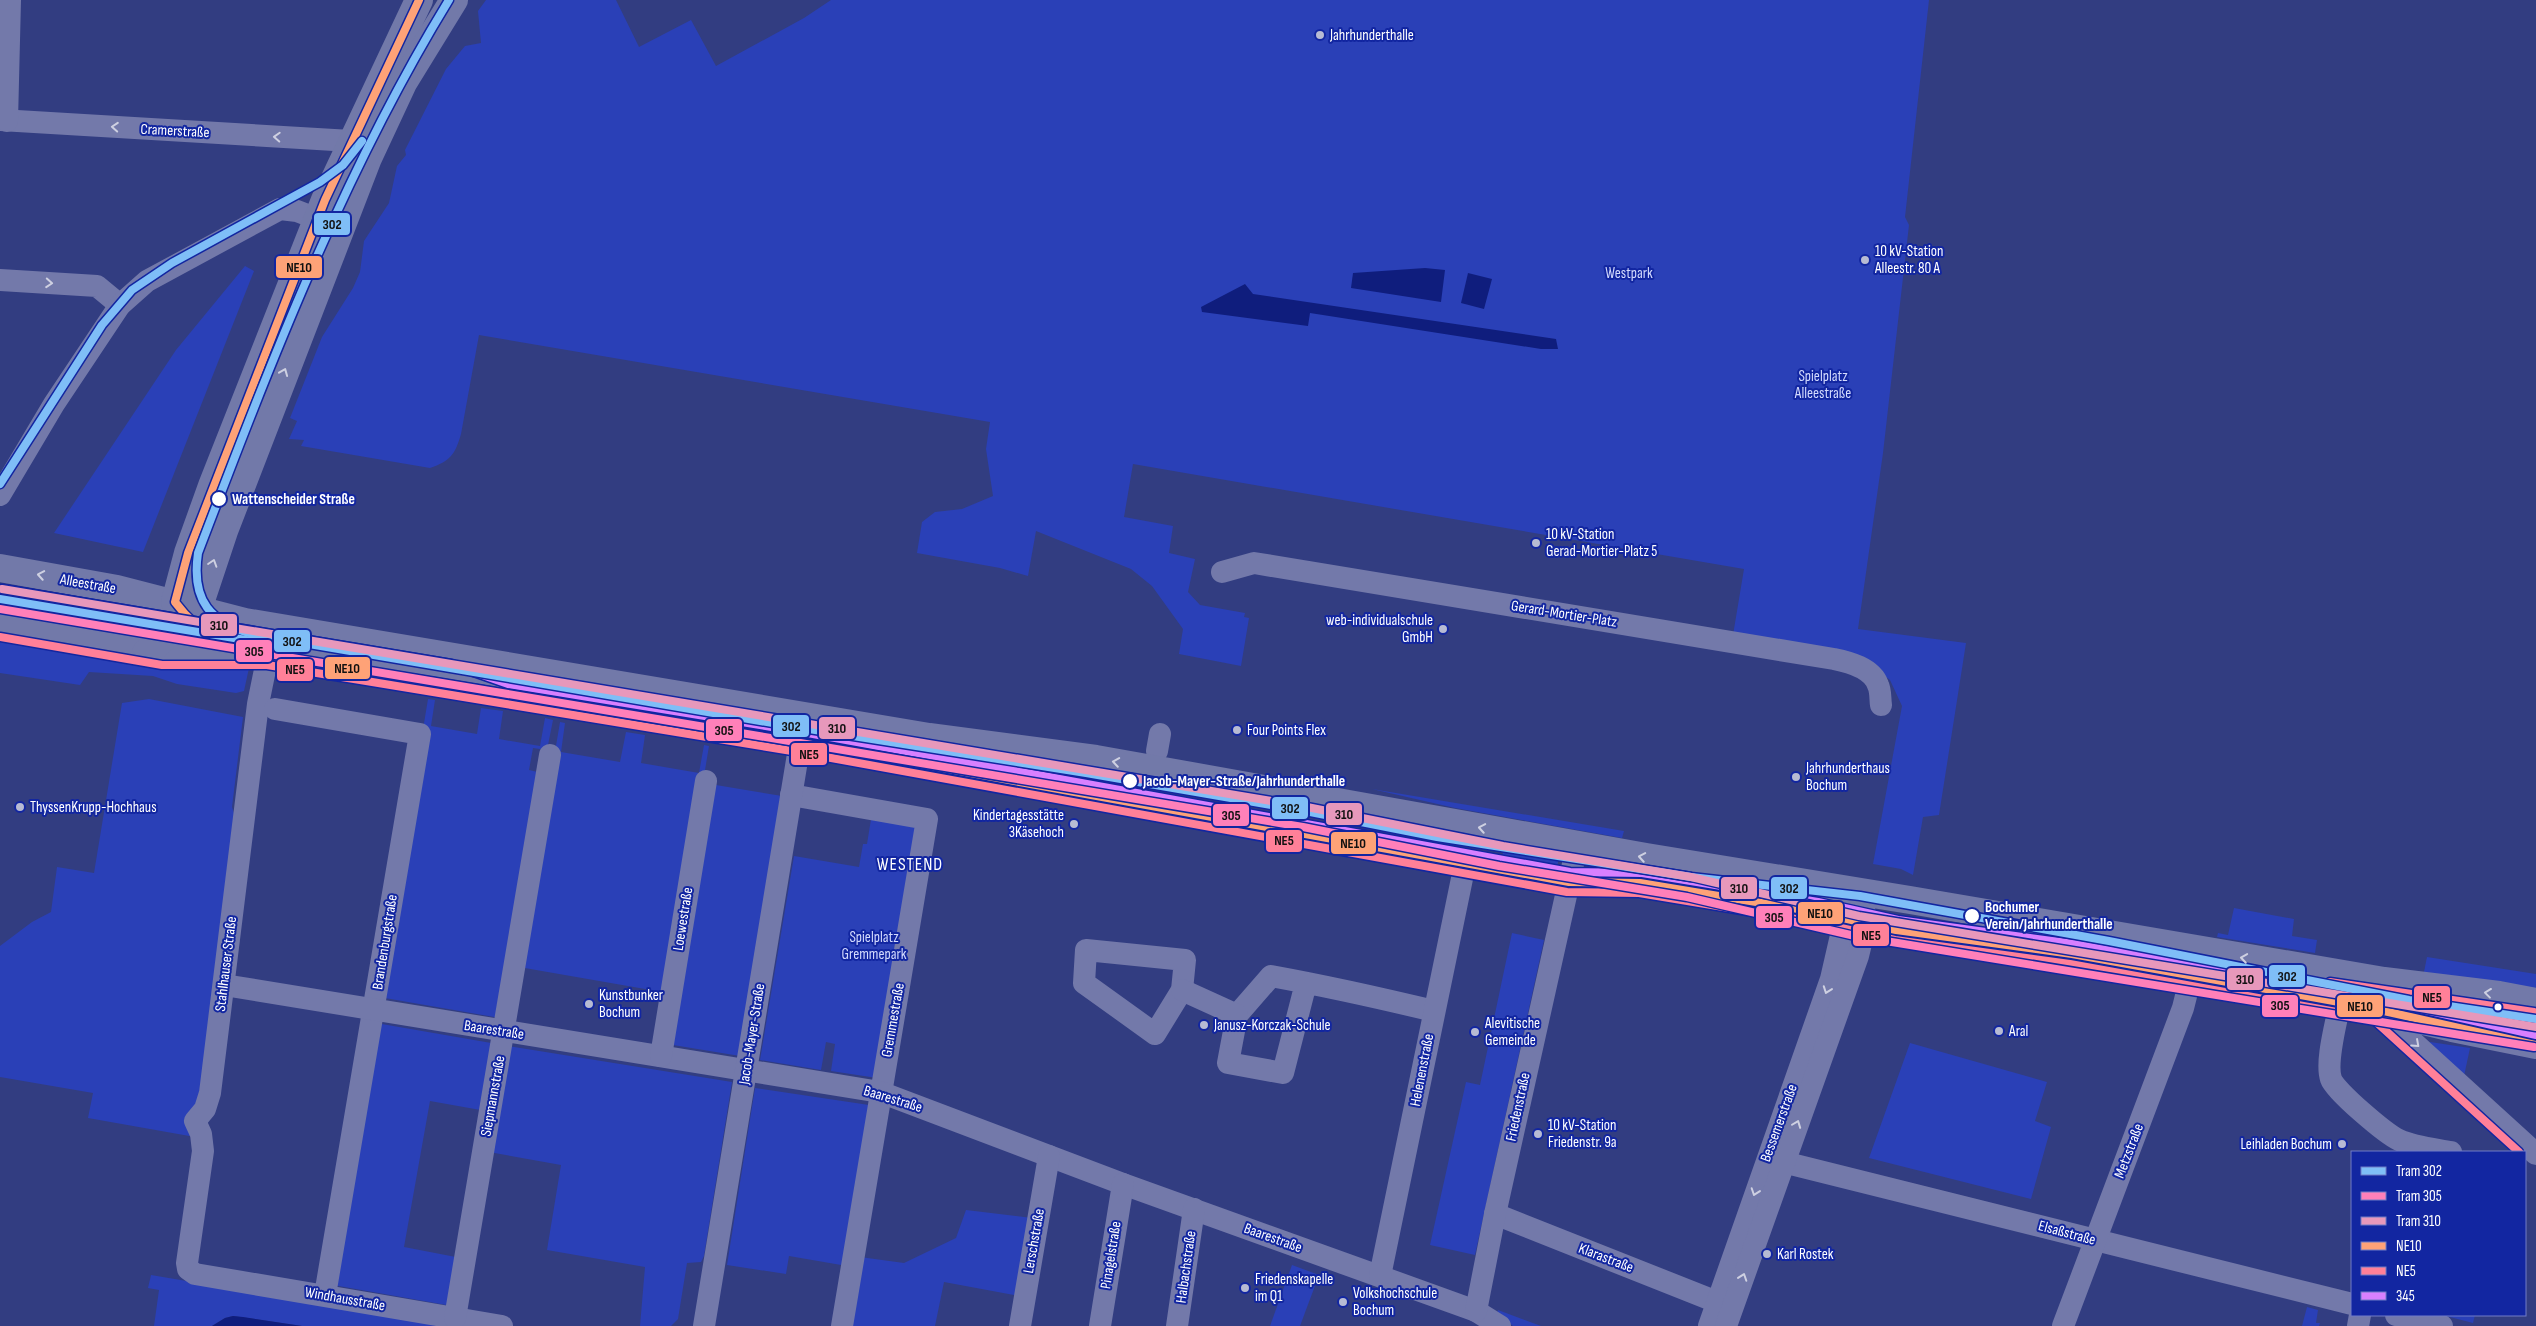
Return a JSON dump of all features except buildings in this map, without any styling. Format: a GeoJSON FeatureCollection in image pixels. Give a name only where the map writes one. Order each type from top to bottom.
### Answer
{"type":"FeatureCollection","features":[{"type":"Feature","properties":{"kind":"main road"},"geometry":{"type":"LineString","coordinates":[[146,653],[186,610],[227,523],[329,223],[351,141],[419,0]]}},
{"type":"Feature","properties":{"kind":"main road"},"geometry":{"type":"LineString","coordinates":[[329,223],[368,158],[403,83],[454,0]]}},
{"type":"Feature","properties":{"kind":"main road","name":"Alleestraße"},"geometry":{"type":"LineString","coordinates":[[0,568],[117,589],[186,610],[245,622],[929,737],[1154,769],[1577,846],[2344,974],[2499,995],[2536,1002]]}},
{"type":"Feature","properties":{"kind":"main road","name":"Alleestraße"},"geometry":{"type":"LineString","coordinates":[[186,610],[201,632],[216,642],[268,655],[800,742],[1569,882],[1640,883],[1896,930],[2072,954],[2340,1002],[2536,1045]]}},
{"type":"Feature","properties":{"kind":"main road","name":"Alleestraße"},"geometry":{"type":"LineString","coordinates":[[0,627],[146,653],[185,657],[268,655]]}},
{"type":"Feature","properties":{"kind":"main road"},"geometry":{"type":"LineString","coordinates":[[2340,1002],[2344,974]]}},
{"type":"Feature","properties":{"kind":"street"},"geometry":{"type":"LineString","coordinates":[[3,121],[10,0]]}},
{"type":"Feature","properties":{"kind":"street","name":"Cramerstraße"},"geometry":{"type":"LineString","coordinates":[[3,121],[351,141]]}},
{"type":"Feature","properties":{"kind":"street"},"geometry":{"type":"LineString","coordinates":[[0,495],[54,404],[120,306],[147,281],[280,209],[291,209],[329,223]]}},
{"type":"Feature","properties":{"kind":"street"},"geometry":{"type":"LineString","coordinates":[[0,280],[97,286],[120,306]]}},
{"type":"Feature","properties":{"kind":"street","name":"Gerard-Mortier-Platz"},"geometry":{"type":"LineString","coordinates":[[1222,572],[1254,563],[1850,662],[1871,675],[1878,684],[1882,705]]}},
{"type":"Feature","properties":{"kind":"street","name":"Stahlhauser Straße"},"geometry":{"type":"LineString","coordinates":[[188,1269],[187,1263],[203,1152],[201,1134],[195,1121],[208,1102],[258,704],[268,655]]}},
{"type":"Feature","properties":{"kind":"street","name":"Brandenburgstraße"},"geometry":{"type":"LineString","coordinates":[[275,709],[420,734],[325,1295]]}},
{"type":"Feature","properties":{"kind":"street","name":"Jacob-Mayer-Straße"},"geometry":{"type":"LineString","coordinates":[[704,1326],[800,742]]}},
{"type":"Feature","properties":{"kind":"street","name":"Siepmannstraße"},"geometry":{"type":"LineString","coordinates":[[455,1318],[550,755]]}},
{"type":"Feature","properties":{"kind":"street","name":"Loewestraße"},"geometry":{"type":"LineString","coordinates":[[661,1056],[706,781]]}},
{"type":"Feature","properties":{"kind":"street","name":"Gremmestraße"},"geometry":{"type":"LineString","coordinates":[[791,795],[926,819],[842,1326]]}},
{"type":"Feature","properties":{"kind":"street","name":"Friedenstraße"},"geometry":{"type":"LineString","coordinates":[[1476,1311],[1495,1214],[1577,846]]}},
{"type":"Feature","properties":{"kind":"street","name":"Helenenstraße"},"geometry":{"type":"LineString","coordinates":[[1380,1276],[1465,864]]}},
{"type":"Feature","properties":{"kind":"street"},"geometry":{"type":"LineString","coordinates":[[1855,921],[1861,892]]}},
{"type":"Feature","properties":{"kind":"street","name":"Bessemerstraße"},"geometry":{"type":"LineString","coordinates":[[1724,1325],[1858,956],[1855,921]]}},
{"type":"Feature","properties":{"kind":"street","name":"Bessemerstraße"},"geometry":{"type":"LineString","coordinates":[[1724,1325],[1717,1302],[1831,979],[1855,921]]}},
{"type":"Feature","properties":{"kind":"street"},"geometry":{"type":"LineString","coordinates":[[1086,950],[1185,960],[1182,990],[1155,1034],[1084,983],[1086,950]]}},
{"type":"Feature","properties":{"kind":"street"},"geometry":{"type":"LineString","coordinates":[[1306,983],[1282,1073],[1228,1063],[1237,1015],[1271,976],[1369,995],[1434,1011]]}},
{"type":"Feature","properties":{"kind":"street","name":"Metzstraße"},"geometry":{"type":"LineString","coordinates":[[2063,1326],[2183,1008],[2191,976]]}},
{"type":"Feature","properties":{"kind":"street","name":"Baarestraße"},"geometry":{"type":"LineString","coordinates":[[224,985],[880,1092],[1123,1184],[1476,1311],[1500,1326]]}},
{"type":"Feature","properties":{"kind":"street"},"geometry":{"type":"LineString","coordinates":[[1182,990],[1237,1015]]}},
{"type":"Feature","properties":{"kind":"street"},"geometry":{"type":"LineString","coordinates":[[2340,1002],[2330,1066],[2331,1079],[2338,1089],[2383,1130],[2399,1141],[2446,1151]]}},
{"type":"Feature","properties":{"kind":"street"},"geometry":{"type":"LineString","coordinates":[[2380,1011],[2536,1154]]}},
{"type":"Feature","properties":{"kind":"street","name":"Lerschstraße"},"geometry":{"type":"LineString","coordinates":[[1020,1326],[1049,1156]]}},
{"type":"Feature","properties":{"kind":"street","name":"Elsaßstraße"},"geometry":{"type":"LineString","coordinates":[[1783,1162],[2351,1304]]}},
{"type":"Feature","properties":{"kind":"street","name":"Pinagelstraße"},"geometry":{"type":"LineString","coordinates":[[1100,1326],[1123,1184]]}},
{"type":"Feature","properties":{"kind":"street","name":"Halbachstraße"},"geometry":{"type":"LineString","coordinates":[[1178,1326],[1194,1209]]}},
{"type":"Feature","properties":{"kind":"street","name":"Klarastraße"},"geometry":{"type":"LineString","coordinates":[[1495,1214],[1717,1302]]}},
{"type":"Feature","properties":{"kind":"street","name":"Windhausstraße"},"geometry":{"type":"LineString","coordinates":[[188,1269],[195,1274],[502,1326]]}},
{"type":"Feature","properties":{"kind":"street"},"geometry":{"type":"LineString","coordinates":[[2400,1316],[2442,1326]]}},
{"type":"Feature","properties":{"kind":"green space","name":"Westpark"},"geometry":{"type":"Polygon","coordinates":[[[486,0],[616,0],[639,47],[691,20],[716,66],[804,18],[831,0],[1929,0],[1905,217],[1909,225],[1883,453],[1858,629],[1966,643],[1939,815],[1923,817],[1913,875],[1901,869],[1873,864],[1902,706],[1890,680],[1873,667],[1733,635],[1744,569],[1133,464],[1124,517],[1173,526],[1169,553],[1195,559],[1188,592],[1200,605],[1245,613],[1244,617],[1249,618],[1241,666],[1179,654],[1183,629],[1152,586],[1131,569],[1036,531],[1028,576],[1000,568],[917,553],[922,522],[935,512],[962,509],[993,496],[986,449],[990,422],[479,335],[461,434],[454,452],[442,463],[430,468],[301,446],[304,440],[289,439],[297,421],[290,418],[322,337],[353,288],[360,272],[364,241],[389,203],[397,166],[406,155],[405,150],[446,69],[465,46],[481,43],[478,11],[486,0]]]}},
{"type":"Feature","properties":{"kind":"green space"},"geometry":{"type":"Polygon","coordinates":[[[245,266],[254,271],[143,552],[54,533],[176,350],[245,266]]]}},
{"type":"Feature","properties":{"kind":"green space"},"geometry":{"type":"Polygon","coordinates":[[[0,640],[180,670],[249,668],[244,691],[236,693],[177,684],[153,676],[89,672],[80,685],[0,673],[0,640]]]}},
{"type":"Feature","properties":{"kind":"green space"},"geometry":{"type":"Polygon","coordinates":[[[149,699],[243,717],[232,807],[237,823],[195,1137],[88,1118],[93,1093],[0,1077],[0,946],[32,922],[51,912],[57,867],[94,873],[122,703],[149,699]]]}},
{"type":"Feature","properties":{"kind":"green space"},"geometry":{"type":"Polygon","coordinates":[[[428,699],[435,700],[431,726],[477,734],[481,708],[503,711],[499,739],[540,746],[545,718],[553,720],[547,750],[533,748],[529,770],[542,773],[500,1018],[379,997],[428,699]]]}},
{"type":"Feature","properties":{"kind":"green space"},"geometry":{"type":"Polygon","coordinates":[[[560,722],[565,723],[561,752],[620,762],[626,732],[645,735],[641,763],[699,773],[704,745],[709,746],[668,993],[519,967],[560,722]]]}},
{"type":"Feature","properties":{"kind":"green space"},"geometry":{"type":"Polygon","coordinates":[[[710,784],[782,796],[740,1056],[667,1044],[710,784]]]}},
{"type":"Feature","properties":{"kind":"green space"},"geometry":{"type":"Polygon","coordinates":[[[1372,789],[1624,831],[1622,838],[1455,808],[1372,789]]]}},
{"type":"Feature","properties":{"kind":"green space","name":"Spielplatz Gremmepark"},"geometry":{"type":"Polygon","coordinates":[[[872,813],[922,821],[877,1078],[831,1071],[835,1044],[826,1042],[821,1070],[760,1060],[794,856],[859,867],[863,844],[867,844],[872,813]]]}},
{"type":"Feature","properties":{"kind":"green space"},"geometry":{"type":"Polygon","coordinates":[[[1505,842],[1558,855],[1558,863],[1555,868],[1501,862],[1505,842]]]}},
{"type":"Feature","properties":{"kind":"green space"},"geometry":{"type":"Polygon","coordinates":[[[1591,860],[1692,873],[1590,869],[1591,860]]]}},
{"type":"Feature","properties":{"kind":"green space"},"geometry":{"type":"Polygon","coordinates":[[[2234,908],[2294,919],[2292,936],[2317,940],[2315,953],[2217,937],[2218,933],[2228,935],[2234,908]]]}},
{"type":"Feature","properties":{"kind":"green space"},"geometry":{"type":"Polygon","coordinates":[[[1512,933],[1544,940],[1475,1255],[1430,1245],[1466,1082],[1480,1085],[1512,933]]]}},
{"type":"Feature","properties":{"kind":"green space"},"geometry":{"type":"Polygon","coordinates":[[[2427,957],[2536,974],[2536,989],[2424,972],[2427,957]]]}},
{"type":"Feature","properties":{"kind":"green space"},"geometry":{"type":"Polygon","coordinates":[[[376,1023],[497,1044],[486,1111],[430,1101],[404,1247],[461,1258],[452,1306],[333,1285],[376,1023]]]}},
{"type":"Feature","properties":{"kind":"green space"},"geometry":{"type":"Polygon","coordinates":[[[1910,1043],[2047,1082],[2035,1121],[2051,1127],[2031,1199],[1869,1158],[1910,1043]]]}},
{"type":"Feature","properties":{"kind":"green space"},"geometry":{"type":"Polygon","coordinates":[[[2430,1043],[2470,1048],[2464,1076],[2430,1043]]]}},
{"type":"Feature","properties":{"kind":"green space"},"geometry":{"type":"Polygon","coordinates":[[[508,1046],[732,1082],[704,1256],[701,1262],[687,1263],[678,1319],[671,1326],[640,1326],[645,1267],[547,1250],[561,1165],[489,1152],[508,1046]]]}},
{"type":"Feature","properties":{"kind":"green space"},"geometry":{"type":"Polygon","coordinates":[[[755,1088],[869,1105],[847,1266],[789,1256],[786,1274],[727,1265],[755,1088]]]}},
{"type":"Feature","properties":{"kind":"green space"},"geometry":{"type":"Polygon","coordinates":[[[966,1210],[1032,1218],[1019,1296],[944,1282],[935,1326],[850,1326],[860,1257],[904,1263],[956,1238],[966,1210]]]}},
{"type":"Feature","properties":{"kind":"green space"},"geometry":{"type":"Polygon","coordinates":[[[1292,1265],[1319,1275],[1300,1326],[1270,1326],[1292,1265]]]}},
{"type":"Feature","properties":{"kind":"green space"},"geometry":{"type":"Polygon","coordinates":[[[151,1275],[451,1326],[302,1326],[233,1316],[225,1318],[212,1326],[154,1326],[159,1290],[148,1288],[151,1275]]]}},
{"type":"Feature","properties":{"kind":"green space"},"geometry":{"type":"Polygon","coordinates":[[[2307,1307],[2318,1310],[2316,1323],[2320,1323],[2319,1326],[2302,1326],[2307,1307]]]}},
{"type":"Feature","properties":{"kind":"green space"},"geometry":{"type":"Polygon","coordinates":[[[1498,1310],[1541,1326],[1513,1326],[1497,1314],[1498,1310]]]}},
{"type":"Feature","properties":{"kind":"green space"},"geometry":{"type":"Polygon","coordinates":[[[2446,1316],[2475,1316],[2473,1323],[2446,1316]]]}},
{"type":"Feature","properties":{"kind":"shaded area"},"geometry":{"type":"Polygon","coordinates":[[[1425,268],[1445,270],[1441,302],[1351,288],[1353,273],[1425,268]]]}},
{"type":"Feature","properties":{"kind":"shaded area"},"geometry":{"type":"Polygon","coordinates":[[[1468,273],[1492,279],[1484,309],[1461,303],[1468,273]]]}},
{"type":"Feature","properties":{"kind":"shaded area"},"geometry":{"type":"Polygon","coordinates":[[[1245,284],[1253,294],[1556,339],[1558,349],[1541,349],[1310,313],[1308,326],[1202,312],[1201,307],[1245,284]]]}},
{"type":"Feature","properties":{"kind":"shaded area"},"geometry":{"type":"Polygon","coordinates":[[[233,1316],[302,1326],[212,1326],[225,1318],[233,1316]]]}},
{"type":"Feature","properties":{"kind":"tram line","name":"302"},"geometry":{"type":"LineString","coordinates":[[449,0],[375,133],[342,201],[281,341],[198,553],[197,570],[201,597],[207,608],[227,624],[256,635],[790,726],[1086,773],[1300,810],[1437,837],[1691,877],[1860,896],[2109,941],[2409,1000],[2536,1019]]}},
{"type":"Feature","properties":{"kind":"tram line","name":"302"},"geometry":{"type":"LineString","coordinates":[[0,484],[102,325],[132,290],[172,263],[320,182],[343,165],[362,141]]}},
{"type":"Feature","properties":{"kind":"tram line"},"geometry":{"type":"LineString","coordinates":[[26,603],[106,618],[127,619],[146,617],[164,611],[178,599],[187,583],[198,553]]}},
{"type":"Feature","properties":{"kind":"tram line","name":"310"},"geometry":{"type":"LineString","coordinates":[[2,589],[1307,807],[1503,846],[1691,877],[1859,916],[2536,1027]]}},
{"type":"Feature","properties":{"kind":"tram line","name":"302"},"geometry":{"type":"LineString","coordinates":[[0,599],[252,641]]}},
{"type":"Feature","properties":{"kind":"tram line","name":"305"},"geometry":{"type":"LineString","coordinates":[[0,609],[1303,827],[1499,866],[1687,897],[1855,936],[2534,1047]]}},
{"type":"Feature","properties":{"kind":"transit line","name":"NE10"},"geometry":{"type":"LineString","coordinates":[[419,0],[325,200],[188,553],[175,602],[195,624],[216,638],[240,648],[268,655],[800,742],[1569,882],[1640,883],[1816,912],[1896,930],[2072,954],[2361,1006],[2536,1045]]}},
{"type":"Feature","properties":{"kind":"transit line","name":"345"},"geometry":{"type":"LineString","coordinates":[[2,589],[451,664],[508,684],[802,732],[1570,872],[1642,873],[1818,902],[1898,920],[2074,944],[2363,996],[2536,1035]]}},
{"type":"Feature","properties":{"kind":"transit line","name":"NE5"},"geometry":{"type":"LineString","coordinates":[[0,637],[162,665],[267,665],[798,752],[1567,892],[1639,893],[1814,922],[1895,940],[2070,964],[2359,1016],[2374,1020],[2518,1151]]}},
{"type":"Feature","properties":{"kind":"transit line","name":"NE5"},"geometry":{"type":"LineString","coordinates":[[2330,982],[2534,1012]]}},
{"type":"Feature","properties":{"kind":"place","name":"Jahrhunderthalle"},"geometry":{"type":"Point","coordinates":[1320,35]}},
{"type":"Feature","properties":{"kind":"place","name":"10 kV-Station Alleestr. 80 A"},"geometry":{"type":"Point","coordinates":[1865,260]}},
{"type":"Feature","properties":{"kind":"place","name":"Wattenscheider Straße"},"geometry":{"type":"Point","coordinates":[219,499]}},
{"type":"Feature","properties":{"kind":"place","name":"10 kV-Station Gerad-Mortier-Platz 5"},"geometry":{"type":"Point","coordinates":[1536,543]}},
{"type":"Feature","properties":{"kind":"place","name":"web-individualschule GmbH"},"geometry":{"type":"Point","coordinates":[1443,629]}},
{"type":"Feature","properties":{"kind":"place","name":"Four Points Flex"},"geometry":{"type":"Point","coordinates":[1237,730]}},
{"type":"Feature","properties":{"kind":"place","name":"Jahrhunderthaus Bochum"},"geometry":{"type":"Point","coordinates":[1796,777]}},
{"type":"Feature","properties":{"kind":"place","name":"Jacob-Mayer-Straße/Jahrhunderthalle"},"geometry":{"type":"Point","coordinates":[1130,781]}},
{"type":"Feature","properties":{"kind":"place","name":"ThyssenKrupp-Hochhaus"},"geometry":{"type":"Point","coordinates":[20,807]}},
{"type":"Feature","properties":{"kind":"place","name":"Kindertagesstätte 3Käsehoch"},"geometry":{"type":"Point","coordinates":[1074,824]}},
{"type":"Feature","properties":{"kind":"place","name":"Bochumer Verein/Jahrhunderthalle"},"geometry":{"type":"Point","coordinates":[1972,916]}},
{"type":"Feature","properties":{"kind":"place","name":"Kunstbunker Bochum"},"geometry":{"type":"Point","coordinates":[589,1004]}},
{"type":"Feature","properties":{"kind":"place","name":"Janusz-Korczak-Schule"},"geometry":{"type":"Point","coordinates":[1204,1025]}},
{"type":"Feature","properties":{"kind":"place","name":"Aral"},"geometry":{"type":"Point","coordinates":[1999,1031]}},
{"type":"Feature","properties":{"kind":"place","name":"Alevitische Gemeinde"},"geometry":{"type":"Point","coordinates":[1475,1032]}},
{"type":"Feature","properties":{"kind":"place","name":"10 kV-Station Friedenstr. 9a"},"geometry":{"type":"Point","coordinates":[1538,1134]}},
{"type":"Feature","properties":{"kind":"place","name":"Leihladen Bochum"},"geometry":{"type":"Point","coordinates":[2342,1144]}},
{"type":"Feature","properties":{"kind":"place","name":"Karl Rostek"},"geometry":{"type":"Point","coordinates":[1767,1254]}},
{"type":"Feature","properties":{"kind":"place","name":"Friedenskapelle im Q1"},"geometry":{"type":"Point","coordinates":[1245,1288]}},
{"type":"Feature","properties":{"kind":"place","name":"Volkshochschule Bochum"},"geometry":{"type":"Point","coordinates":[1343,1302]}},
{"type":"Feature","properties":{"kind":"district","name":"WESTEND"},"geometry":{"type":"Point","coordinates":[910,864]}},
{"type":"Feature","properties":{"kind":"park label","name":"Spielplatz Alleestraße"},"geometry":{"type":"Point","coordinates":[1823,384]}}]}
